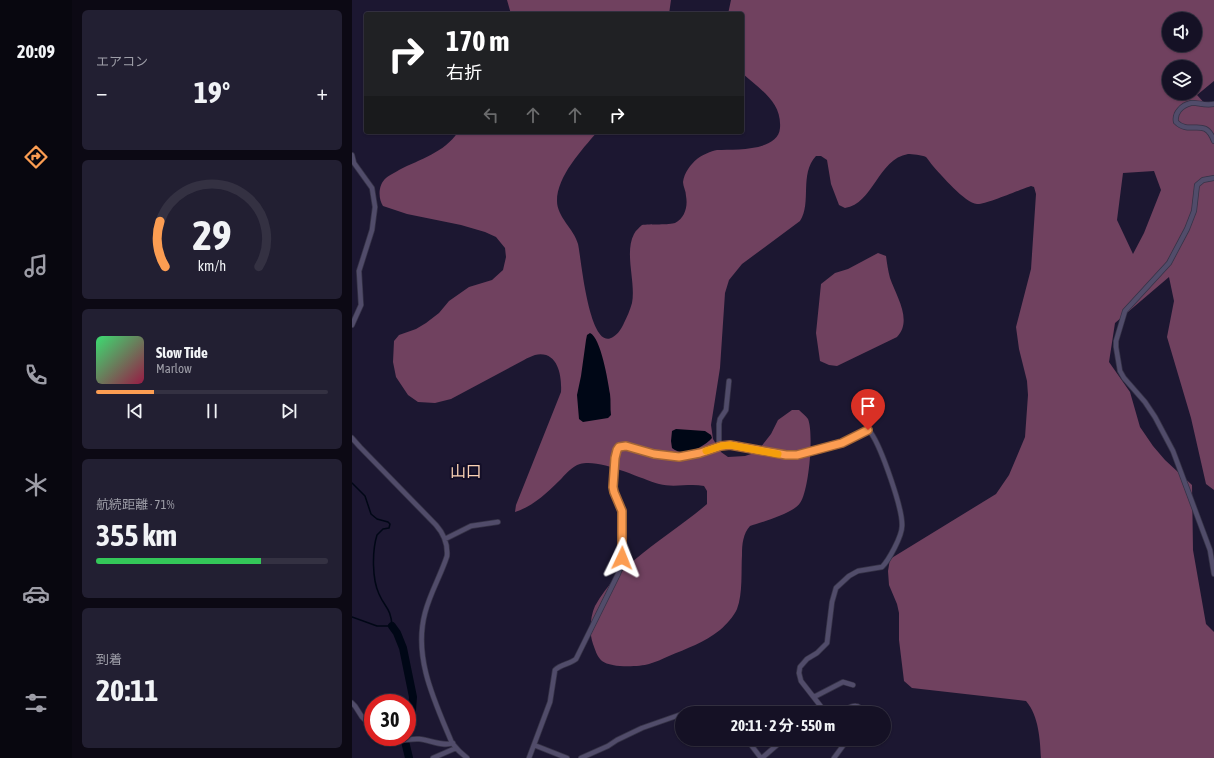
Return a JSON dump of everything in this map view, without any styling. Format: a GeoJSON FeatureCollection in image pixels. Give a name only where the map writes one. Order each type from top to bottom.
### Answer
{"type":"FeatureCollection","features":[{"type":"Feature","properties":{"kind":"street"},"geometry":{"type":"LineString","coordinates":[[1214,104],[1208,106],[1191,103],[1179,110],[1175,118],[1176,122],[1182,126],[1207,129],[1214,141]]}},
{"type":"Feature","properties":{"kind":"street"},"geometry":{"type":"LineString","coordinates":[[352,155],[354,163],[372,188],[375,207],[372,230],[358,278],[361,305],[352,325]]}},
{"type":"Feature","properties":{"kind":"street"},"geometry":{"type":"LineString","coordinates":[[1214,178],[1203,180],[1197,185],[1194,211],[1187,229],[1169,263],[1125,311],[1116,347],[1120,371],[1155,417],[1173,451],[1209,546],[1214,574]]}},
{"type":"Feature","properties":{"kind":"street"},"geometry":{"type":"LineString","coordinates":[[719,446],[719,424],[721,417],[726,410],[729,381]]}},
{"type":"Feature","properties":{"kind":"street"},"geometry":{"type":"LineString","coordinates":[[529,758],[550,702],[555,670],[576,658],[620,569],[623,549],[622,511],[613,487],[615,458],[617,450],[622,446],[654,454],[679,457],[700,453],[719,446],[730,445],[786,455],[797,455],[842,443],[868,430],[873,436],[885,463],[901,515],[901,532],[887,562],[882,567],[858,571],[849,576],[836,588],[832,602],[827,643],[817,653],[803,663],[799,670],[801,682],[821,706]]}},
{"type":"Feature","properties":{"kind":"street"},"geometry":{"type":"LineString","coordinates":[[352,438],[436,525],[442,532],[445,539],[447,556],[425,613],[421,645],[426,677],[454,746],[467,758]]}},
{"type":"Feature","properties":{"kind":"street"},"geometry":{"type":"LineString","coordinates":[[445,539],[471,526],[498,522]]}},
{"type":"Feature","properties":{"kind":"street"},"geometry":{"type":"LineString","coordinates":[[814,697],[844,682],[853,685]]}},
{"type":"Feature","properties":{"kind":"street"},"geometry":{"type":"LineString","coordinates":[[352,703],[364,719]]}},
{"type":"Feature","properties":{"kind":"street"},"geometry":{"type":"LineString","coordinates":[[581,758],[642,728],[675,716]]}},
{"type":"Feature","properties":{"kind":"street"},"geometry":{"type":"LineString","coordinates":[[416,739],[454,746]]}},
{"type":"Feature","properties":{"kind":"street"},"geometry":{"type":"LineString","coordinates":[[534,745],[567,758]]}},
{"type":"Feature","properties":{"kind":"street"},"geometry":{"type":"LineString","coordinates":[[434,758],[454,746]]}},
{"type":"Feature","properties":{"kind":"street"},"geometry":{"type":"LineString","coordinates":[[751,746],[761,758],[776,746]]}},
{"type":"Feature","properties":{"kind":"street"},"geometry":{"type":"LineString","coordinates":[[834,758],[843,746]]}},
{"type":"Feature","properties":{"kind":"shaded area"},"geometry":{"type":"Polygon","coordinates":[[[507,0],[671,0],[669,12],[510,12],[507,0]]]}},
{"type":"Feature","properties":{"kind":"shaded area"},"geometry":{"type":"Polygon","coordinates":[[[731,0],[1214,0],[1214,81],[1202,91],[1202,60],[1162,60],[1162,100],[1202,100],[1207,106],[1214,105],[1214,490],[1206,484],[1191,418],[1167,337],[1174,301],[1169,277],[1115,323],[1109,362],[1130,392],[1140,427],[1165,460],[1192,485],[1193,550],[1206,624],[1214,632],[1214,758],[1041,758],[1036,721],[1034,714],[1026,701],[912,688],[904,681],[899,640],[899,613],[889,585],[888,571],[890,559],[996,494],[1009,475],[1025,437],[1028,395],[1027,381],[1019,349],[1016,327],[1031,269],[1036,194],[1034,187],[1031,186],[995,200],[977,204],[966,199],[960,194],[926,157],[908,154],[889,164],[862,199],[855,205],[845,208],[839,205],[831,184],[827,160],[821,156],[816,156],[808,171],[805,206],[800,221],[742,264],[729,280],[725,293],[720,368],[711,425],[713,439],[721,452],[728,457],[745,456],[757,452],[771,434],[778,420],[792,410],[799,410],[808,419],[811,436],[810,462],[803,497],[797,507],[777,517],[750,526],[748,529],[744,536],[742,551],[739,603],[736,612],[727,623],[720,630],[702,642],[649,664],[638,666],[618,666],[602,661],[595,651],[591,635],[593,610],[605,590],[631,563],[707,504],[707,491],[704,486],[670,486],[659,484],[608,466],[588,463],[580,464],[569,471],[539,499],[515,512],[516,505],[561,392],[561,379],[554,360],[543,354],[534,355],[451,399],[435,403],[418,402],[408,395],[396,377],[393,362],[394,341],[399,335],[416,329],[426,323],[439,313],[449,301],[469,287],[492,280],[503,270],[506,257],[505,248],[496,237],[485,232],[461,225],[407,214],[383,206],[380,199],[380,188],[381,184],[386,178],[439,150],[456,134],[595,134],[571,164],[561,182],[557,201],[560,212],[578,244],[584,283],[592,318],[598,331],[605,338],[613,337],[622,327],[632,303],[633,286],[630,250],[634,234],[642,225],[672,224],[681,218],[687,204],[683,184],[686,172],[699,158],[709,152],[717,150],[754,148],[772,141],[777,136],[780,128],[780,119],[777,110],[768,96],[744,75],[744,12],[728,12],[731,0]],[[1154,171],[1123,173],[1117,220],[1133,254],[1144,233],[1161,190],[1154,171]]]}},
{"type":"Feature","properties":{"kind":"shaded area"},"geometry":{"type":"Polygon","coordinates":[[[878,253],[886,256],[890,278],[902,308],[904,323],[902,330],[897,337],[837,366],[829,365],[820,361],[816,333],[821,284],[835,273],[848,269],[878,253]]]}},
{"type":"Feature","properties":{"kind":"water"},"geometry":{"type":"Polygon","coordinates":[[[590,333],[594,337],[601,351],[608,380],[611,415],[608,418],[583,422],[579,419],[577,395],[587,335],[590,333]]]}},
{"type":"Feature","properties":{"kind":"water"},"geometry":{"type":"Polygon","coordinates":[[[676,429],[705,431],[711,435],[712,438],[699,448],[687,452],[677,451],[672,448],[671,441],[672,431],[676,429]]]}},
{"type":"Feature","properties":{"kind":"waterway"},"geometry":{"type":"LineString","coordinates":[[352,483],[365,496],[371,514],[377,519],[390,524],[389,528],[383,529],[377,535],[374,549],[374,573],[377,588],[381,599],[389,612],[392,626],[377,626],[352,617]]}},
{"type":"Feature","properties":{"kind":"waterway"},"geometry":{"type":"LineString","coordinates":[[392,626],[397,633],[403,648],[412,694]]}},
{"type":"Feature","properties":{"kind":"waterway"},"geometry":{"type":"LineString","coordinates":[[406,746],[409,758]]}},
{"type":"Feature","properties":{"kind":"slow traffic"},"geometry":{"type":"LineString","coordinates":[[706,451],[721,446],[730,445],[778,454]]}},
{"type":"Feature","properties":{"kind":"district","name":"山口"},"geometry":{"type":"Point","coordinates":[466,471]}},
{"type":"Feature","properties":{"kind":"route"},"geometry":{"type":"LineString","coordinates":[[622,558],[622,511],[613,487],[615,458],[619,447],[633,447],[654,454],[673,457],[684,457],[721,446],[730,445],[786,455],[797,455],[842,443],[868,430]]}}]}
